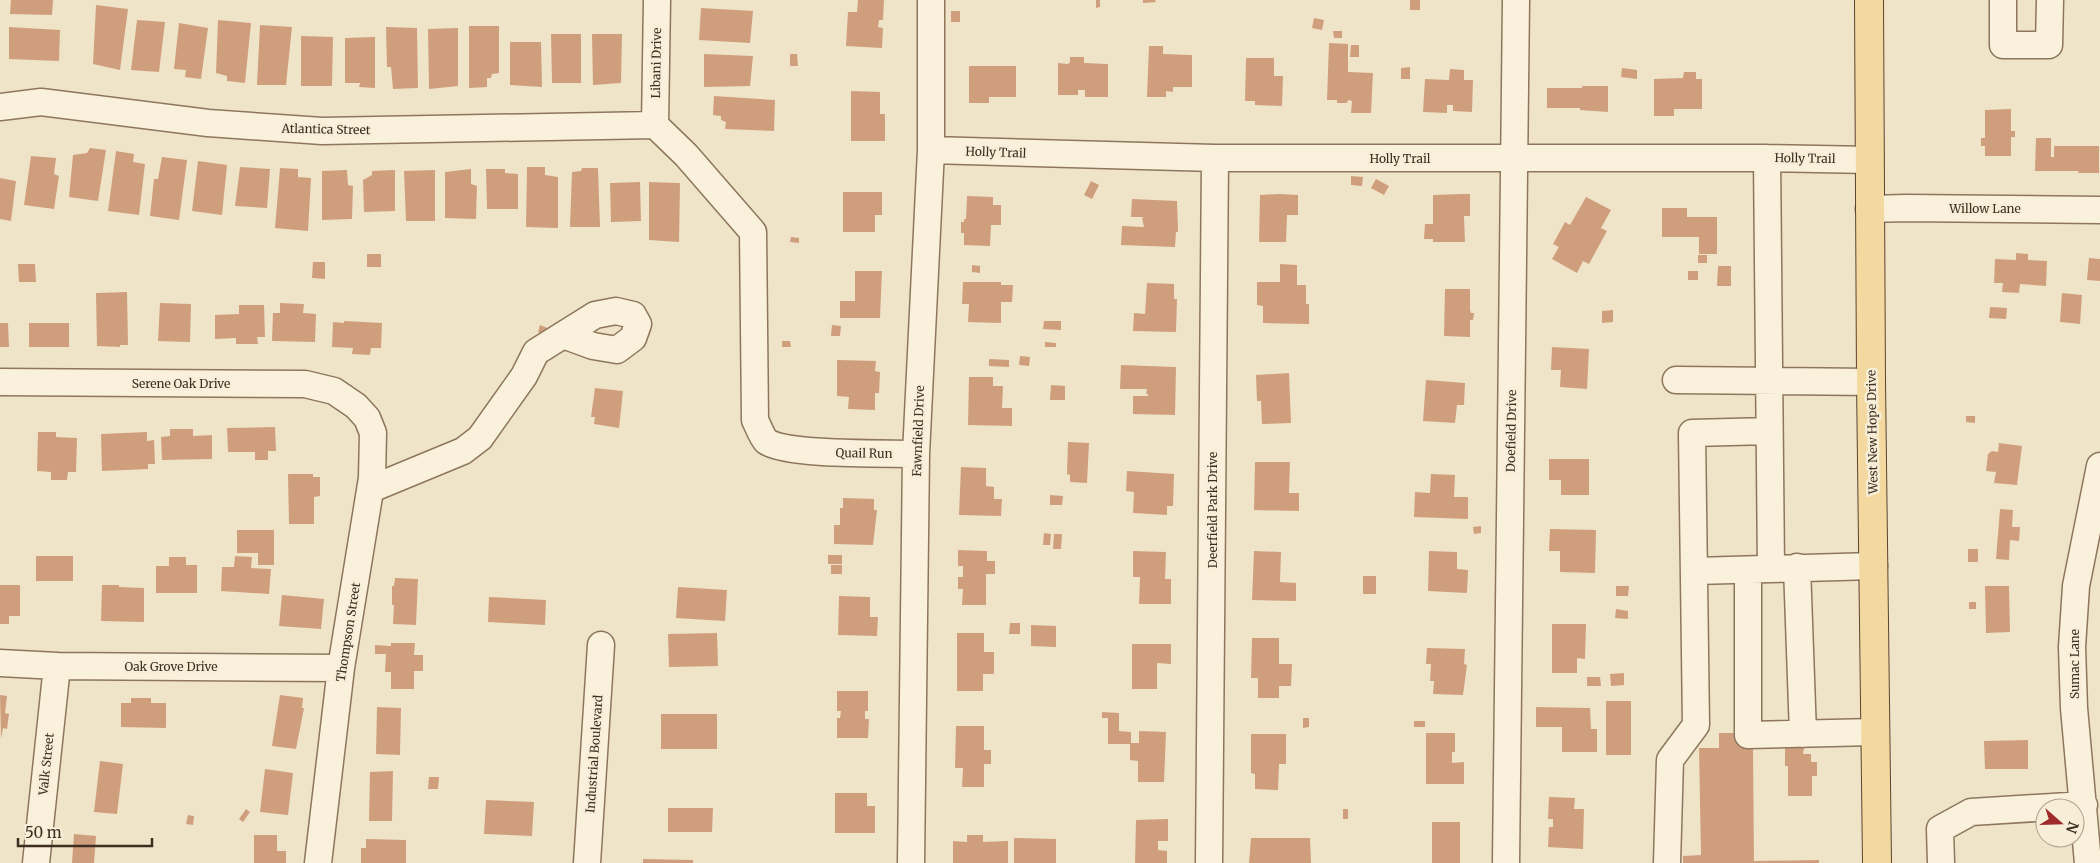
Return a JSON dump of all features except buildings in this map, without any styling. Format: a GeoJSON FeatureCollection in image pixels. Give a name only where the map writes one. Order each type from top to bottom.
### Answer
{"type":"FeatureCollection","features":[{"type":"Feature","properties":{"kind":"main road","name":"West New Hope Drive"},"geometry":{"type":"LineString","coordinates":[[1869,0],[1869,209],[1877,863]]}},
{"type":"Feature","properties":{"kind":"street","name":"Libani Drive"},"geometry":{"type":"LineString","coordinates":[[655,125],[656,0]]}},
{"type":"Feature","properties":{"kind":"street","name":"Fawnfield Drive"},"geometry":{"type":"LineString","coordinates":[[911,863],[916,454],[931,150],[931,0]]}},
{"type":"Feature","properties":{"kind":"street","name":"Doefield Drive"},"geometry":{"type":"LineString","coordinates":[[1506,863],[1516,0]]}},
{"type":"Feature","properties":{"kind":"street"},"geometry":{"type":"LineString","coordinates":[[2003,0],[2003,45],[2049,45],[2050,0]]}},
{"type":"Feature","properties":{"kind":"street","name":"Atlantica Street"},"geometry":{"type":"LineString","coordinates":[[0,107],[41,102],[208,123],[322,132],[655,125]]}},
{"type":"Feature","properties":{"kind":"street","name":"Quail Run"},"geometry":{"type":"LineString","coordinates":[[655,125],[686,155],[753,232],[755,420],[766,440],[782,447],[812,452],[916,454]]}},
{"type":"Feature","properties":{"kind":"street","name":"Holly Trail"},"geometry":{"type":"LineString","coordinates":[[931,150],[1215,158],[1767,158],[1870,160]]}},
{"type":"Feature","properties":{"kind":"street","name":"Deerfield Park Drive"},"geometry":{"type":"LineString","coordinates":[[1209,863],[1215,158]]}},
{"type":"Feature","properties":{"kind":"street"},"geometry":{"type":"LineString","coordinates":[[1767,158],[1769,431],[1748,735],[1874,732]]}},
{"type":"Feature","properties":{"kind":"street","name":"Willow Lane"},"geometry":{"type":"LineString","coordinates":[[1869,209],[2100,210]]}},
{"type":"Feature","properties":{"kind":"street"},"geometry":{"type":"LineString","coordinates":[[371,489],[463,452],[480,438],[524,376],[536,352],[564,335]]}},
{"type":"Feature","properties":{"kind":"street"},"geometry":{"type":"LineString","coordinates":[[1676,380],[1871,382]]}},
{"type":"Feature","properties":{"kind":"street","name":"Serene Oak Drive"},"geometry":{"type":"LineString","coordinates":[[0,382],[305,384],[334,391],[356,406]]}},
{"type":"Feature","properties":{"kind":"street","name":"Thompson Street"},"geometry":{"type":"LineString","coordinates":[[318,863],[341,668],[371,489],[373,434],[367,418],[356,406]]}},
{"type":"Feature","properties":{"kind":"street"},"geometry":{"type":"LineString","coordinates":[[1667,863],[1670,760],[1696,725],[1696,571],[1692,433],[1769,431]]}},
{"type":"Feature","properties":{"kind":"street","name":"Sumac Lane"},"geometry":{"type":"LineString","coordinates":[[2083,798],[2074,708],[2072,648],[2076,586],[2100,466]]}},
{"type":"Feature","properties":{"kind":"street"},"geometry":{"type":"LineString","coordinates":[[1696,571],[1874,566]]}},
{"type":"Feature","properties":{"kind":"street"},"geometry":{"type":"LineString","coordinates":[[1797,567],[1803,734]]}},
{"type":"Feature","properties":{"kind":"street","name":"Industrial Boulevard"},"geometry":{"type":"LineString","coordinates":[[587,863],[601,645]]}},
{"type":"Feature","properties":{"kind":"street","name":"Oak Grove Drive"},"geometry":{"type":"LineString","coordinates":[[0,663],[57,666],[341,668]]}},
{"type":"Feature","properties":{"kind":"street","name":"Valk Street"},"geometry":{"type":"LineString","coordinates":[[36,863],[57,666]]}},
{"type":"Feature","properties":{"kind":"street"},"geometry":{"type":"LineString","coordinates":[[1942,863],[1940,829],[1970,812],[2035,808]]}},
{"type":"Feature","properties":{"kind":"street","name":"Sumac Lane"},"geometry":{"type":"LineString","coordinates":[[2085,820],[2088,863]]}}]}
